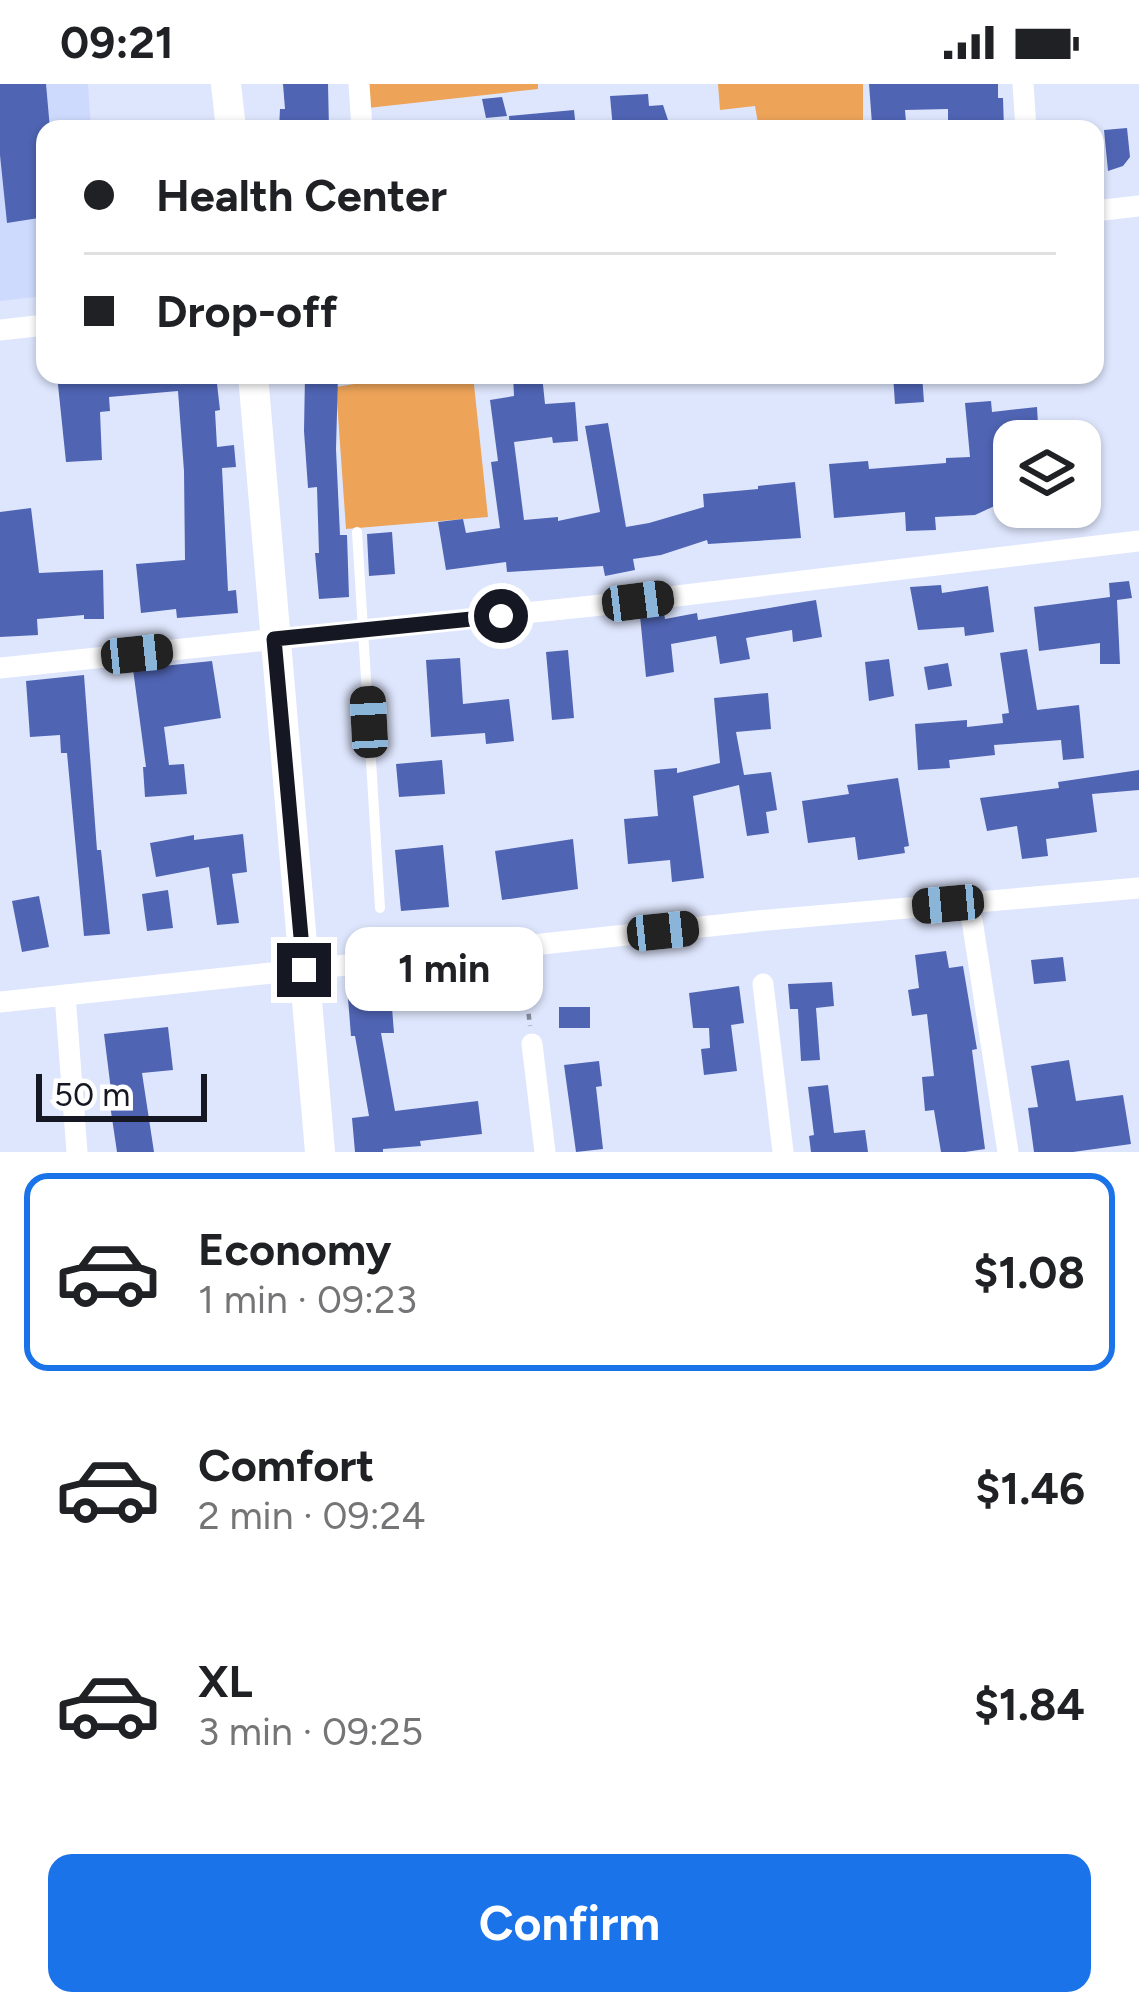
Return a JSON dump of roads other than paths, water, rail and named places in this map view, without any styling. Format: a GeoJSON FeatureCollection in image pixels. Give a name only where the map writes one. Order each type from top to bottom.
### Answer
{"type":"FeatureCollection","features":[{"type":"Feature","properties":{"kind":"main road"},"geometry":{"type":"LineString","coordinates":[[226,84],[229,120]]}},
{"type":"Feature","properties":{"kind":"main road"},"geometry":{"type":"LineString","coordinates":[[254,384],[320,1152]]}},
{"type":"Feature","properties":{"kind":"street"},"geometry":{"type":"LineString","coordinates":[[359,84],[361,120]]}},
{"type":"Feature","properties":{"kind":"street"},"geometry":{"type":"LineString","coordinates":[[1023,84],[1025,120]]}},
{"type":"Feature","properties":{"kind":"street"},"geometry":{"type":"LineString","coordinates":[[1104,210],[1139,206]]}},
{"type":"Feature","properties":{"kind":"street"},"geometry":{"type":"LineString","coordinates":[[0,329],[36,326]]}},
{"type":"Feature","properties":{"kind":"street"},"geometry":{"type":"LineString","coordinates":[[0,668],[592,606],[1139,541]]}},
{"type":"Feature","properties":{"kind":"street"},"geometry":{"type":"LineString","coordinates":[[0,1002],[757,921],[1139,888]]}},
{"type":"Feature","properties":{"kind":"street"},"geometry":{"type":"LineString","coordinates":[[972,920],[1008,1152]]}},
{"type":"Feature","properties":{"kind":"street"},"geometry":{"type":"LineString","coordinates":[[763,983],[783,1152]]}},
{"type":"Feature","properties":{"kind":"street"},"geometry":{"type":"LineString","coordinates":[[65,995],[77,1152]]}},
{"type":"Feature","properties":{"kind":"street"},"geometry":{"type":"LineString","coordinates":[[532,1044],[545,1152]]}},
{"type":"Feature","properties":{"kind":"lane"},"geometry":{"type":"LineString","coordinates":[[358,532],[380,908]]}}]}
